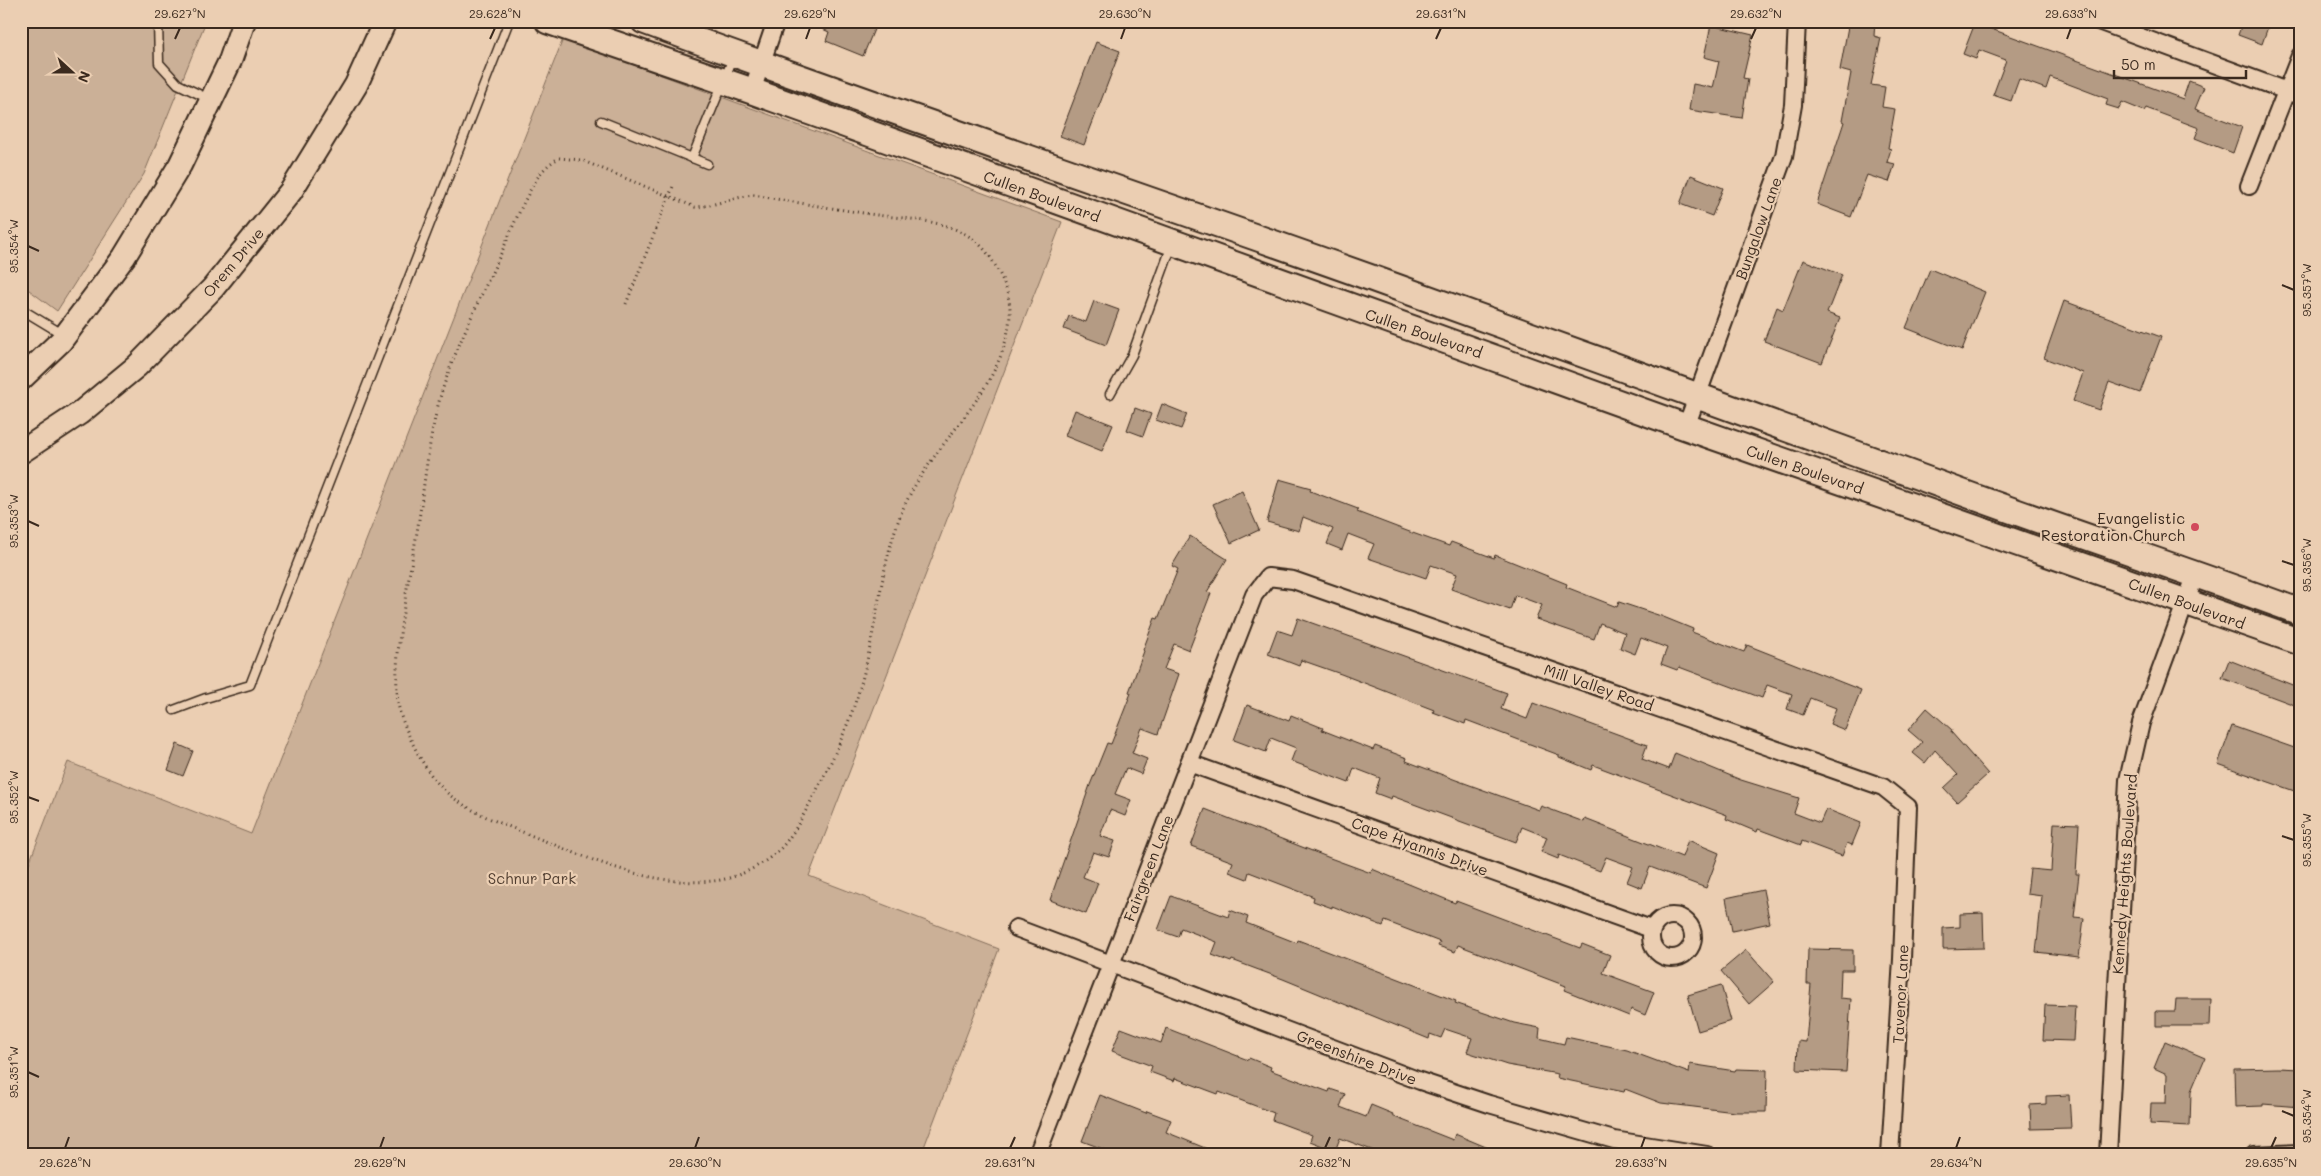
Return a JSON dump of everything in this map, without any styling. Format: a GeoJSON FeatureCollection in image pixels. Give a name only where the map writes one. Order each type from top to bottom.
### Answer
{"type":"FeatureCollection","features":[{"type":"Feature","properties":{"kind":"main road"},"geometry":{"type":"LineString","coordinates":[[21,379],[65,336],[124,257],[180,165],[230,61],[244,21]]}},
{"type":"Feature","properties":{"kind":"main road","name":"Orem Drive"},"geometry":{"type":"LineString","coordinates":[[21,452],[80,413],[137,366],[213,288],[290,191],[356,85],[385,21]]}},
{"type":"Feature","properties":{"kind":"main road","name":"Cullen Boulevard"},"geometry":{"type":"LineString","coordinates":[[548,21],[752,91],[1686,427],[2300,642]]}},
{"type":"Feature","properties":{"kind":"main road","name":"Cullen Boulevard"},"geometry":{"type":"LineString","coordinates":[[644,21],[1378,280],[1842,447],[1958,491],[2300,612]]}},
{"type":"Feature","properties":{"kind":"main road"},"geometry":{"type":"LineString","coordinates":[[1049,199],[1059,169]]}},
{"type":"Feature","properties":{"kind":"main road"},"geometry":{"type":"LineString","coordinates":[[1365,312],[1378,280]]}},
{"type":"Feature","properties":{"kind":"main road"},"geometry":{"type":"LineString","coordinates":[[1947,519],[1958,491]]}},
{"type":"Feature","properties":{"kind":"street"},"geometry":{"type":"LineString","coordinates":[[752,91],[776,21]]}},
{"type":"Feature","properties":{"kind":"street","name":"Bungalow Lane"},"geometry":{"type":"LineString","coordinates":[[1686,427],[1784,156],[1793,105],[1797,21]]}},
{"type":"Feature","properties":{"kind":"street"},"geometry":{"type":"LineString","coordinates":[[2098,21],[2293,93]]}},
{"type":"Feature","properties":{"kind":"street"},"geometry":{"type":"LineString","coordinates":[[2249,186],[2293,93],[2300,56]]}},
{"type":"Feature","properties":{"kind":"street","name":"Kennedy Heights Boulevard"},"geometry":{"type":"LineString","coordinates":[[2108,1155],[2128,780],[2141,722],[2196,574]]}},
{"type":"Feature","properties":{"kind":"street","name":"Mill Valley Road"},"geometry":{"type":"LineString","coordinates":[[1262,584],[1268,577],[1293,580],[1883,787],[1908,807],[1907,833]]}},
{"type":"Feature","properties":{"kind":"street","name":"Fairgreen Lane"},"geometry":{"type":"LineString","coordinates":[[1037,1155],[1254,595],[1262,584]]}},
{"type":"Feature","properties":{"kind":"street","name":"Cape Hyannis Drive"},"geometry":{"type":"LineString","coordinates":[[1189,762],[1652,929]]}},
{"type":"Feature","properties":{"kind":"street","name":"Tavenor Lane"},"geometry":{"type":"LineString","coordinates":[[1890,1155],[1902,959],[1907,833]]}},
{"type":"Feature","properties":{"kind":"street","name":"Greenshire Drive"},"geometry":{"type":"LineString","coordinates":[[1016,928],[1111,962],[1420,1081],[1489,1104],[1614,1140],[1707,1155]]}},
{"type":"Feature","properties":{"kind":"street"},"geometry":{"type":"LineString","coordinates":[[2254,1155],[2300,1153]]}},
{"type":"Feature","properties":{"kind":"lane"},"geometry":{"type":"LineString","coordinates":[[158,21],[159,63],[178,84],[211,100]]}},
{"type":"Feature","properties":{"kind":"lane"},"geometry":{"type":"LineString","coordinates":[[174,710],[250,685],[509,21]]}},
{"type":"Feature","properties":{"kind":"lane"},"geometry":{"type":"LineString","coordinates":[[692,158],[725,82],[734,54]]}},
{"type":"Feature","properties":{"kind":"lane"},"geometry":{"type":"LineString","coordinates":[[601,121],[707,164]]}},
{"type":"Feature","properties":{"kind":"lane"},"geometry":{"type":"LineString","coordinates":[[1110,394],[1132,355],[1173,243]]}},
{"type":"Feature","properties":{"kind":"lane"},"geometry":{"type":"LineString","coordinates":[[21,309],[51,325],[65,336]]}},
{"type":"Feature","properties":{"kind":"path"},"geometry":{"type":"LineString","coordinates":[[559,158],[581,160],[669,197],[695,207],[706,206],[741,196],[754,195],[884,216],[923,219],[948,226],[969,236],[983,246],[994,262],[1007,289],[1011,312],[1006,337],[995,367],[979,396],[926,468],[899,517],[891,544],[862,681],[849,720],[827,771],[800,821],[782,846],[764,862],[718,881],[690,882],[648,876],[597,862],[490,819],[454,799],[436,782],[420,755],[400,714],[397,688],[397,661],[436,413],[444,387],[477,304],[529,193],[548,164],[559,158]]}},
{"type":"Feature","properties":{"kind":"path"},"geometry":{"type":"LineString","coordinates":[[626,304],[674,184]]}},
{"type":"Feature","properties":{"kind":"green space"},"geometry":{"type":"Polygon","coordinates":[[[21,21],[206,21],[144,174],[57,311],[21,284],[21,21]]]}},
{"type":"Feature","properties":{"kind":"green space","name":"Schnur Park"},"geometry":{"type":"Polygon","coordinates":[[[563,39],[1062,222],[809,876],[999,949],[921,1155],[21,1155],[21,884],[68,762],[251,834],[563,39]]]}},
{"type":"Feature","properties":{"kind":"building"},"geometry":{"type":"Polygon","coordinates":[[[805,21],[861,21],[875,27],[863,56],[826,41],[829,32],[805,21]]]}},
{"type":"Feature","properties":{"kind":"building"},"geometry":{"type":"Polygon","coordinates":[[[1849,21],[1875,21],[1874,36],[1881,38],[1871,85],[1885,87],[1882,107],[1895,109],[1888,148],[1891,149],[1887,162],[1895,164],[1889,182],[1867,175],[1851,217],[1817,204],[1844,122],[1842,121],[1851,73],[1840,70],[1849,21]]]}},
{"type":"Feature","properties":{"kind":"building"},"geometry":{"type":"Polygon","coordinates":[[[2243,21],[2270,21],[2262,44],[2238,35],[2243,21]]]}},
{"type":"Feature","properties":{"kind":"building"},"geometry":{"type":"Polygon","coordinates":[[[1975,23],[2183,99],[2189,81],[2204,87],[2195,109],[2242,127],[2233,153],[2195,138],[2199,128],[2146,108],[2144,111],[2122,102],[2119,109],[2106,105],[2108,99],[2050,77],[2046,89],[2019,79],[2011,101],[1993,95],[2006,60],[1979,50],[1976,59],[1963,54],[1975,23]]]}},
{"type":"Feature","properties":{"kind":"building"},"geometry":{"type":"Polygon","coordinates":[[[1711,25],[1753,35],[1743,78],[1748,79],[1742,118],[1689,110],[1693,84],[1713,88],[1719,61],[1704,57],[1711,25]]]}},
{"type":"Feature","properties":{"kind":"building"},"geometry":{"type":"Polygon","coordinates":[[[1096,42],[1120,51],[1084,145],[1060,136],[1096,42]]]}},
{"type":"Feature","properties":{"kind":"building"},"geometry":{"type":"Polygon","coordinates":[[[1691,175],[1723,188],[1712,216],[1680,204],[1691,175]]]}},
{"type":"Feature","properties":{"kind":"building"},"geometry":{"type":"Polygon","coordinates":[[[1803,260],[1842,275],[1827,313],[1840,318],[1822,363],[1764,341],[1777,307],[1783,310],[1803,260]]]}},
{"type":"Feature","properties":{"kind":"building"},"geometry":{"type":"Polygon","coordinates":[[[1930,269],[1985,292],[1962,350],[1906,328],[1930,269]]]}},
{"type":"Feature","properties":{"kind":"building"},"geometry":{"type":"Polygon","coordinates":[[[1094,301],[1119,310],[1106,345],[1064,329],[1069,316],[1086,322],[1094,301]]]}},
{"type":"Feature","properties":{"kind":"building"},"geometry":{"type":"Polygon","coordinates":[[[2064,301],[2161,337],[2140,393],[2109,382],[2099,410],[2073,401],[2083,373],[2044,358],[2064,301]]]}},
{"type":"Feature","properties":{"kind":"building"},"geometry":{"type":"Polygon","coordinates":[[[1162,404],[1187,414],[1181,429],[1156,420],[1162,404]]]}},
{"type":"Feature","properties":{"kind":"building"},"geometry":{"type":"Polygon","coordinates":[[[1135,408],[1151,414],[1143,436],[1127,430],[1135,408]]]}},
{"type":"Feature","properties":{"kind":"building"},"geometry":{"type":"Polygon","coordinates":[[[1075,410],[1113,425],[1102,451],[1065,436],[1075,410]]]}},
{"type":"Feature","properties":{"kind":"building"},"geometry":{"type":"Polygon","coordinates":[[[1279,479],[1311,488],[1310,491],[1358,509],[1357,512],[1407,531],[1449,546],[1451,542],[1494,558],[1495,555],[1567,584],[1566,587],[1617,607],[1619,602],[1661,616],[1693,629],[1692,632],[1744,652],[1747,645],[1861,690],[1845,730],[1830,724],[1836,708],[1810,698],[1803,715],[1787,709],[1792,694],[1767,685],[1762,698],[1679,667],[1677,670],[1661,664],[1667,648],[1641,638],[1635,654],[1620,648],[1625,633],[1600,623],[1594,639],[1536,619],[1542,605],[1515,595],[1510,610],[1451,589],[1457,574],[1431,565],[1426,578],[1368,558],[1374,544],[1348,534],[1342,550],[1327,544],[1333,529],[1303,517],[1299,531],[1267,522],[1279,479]]]}},
{"type":"Feature","properties":{"kind":"building"},"geometry":{"type":"Polygon","coordinates":[[[1242,491],[1259,530],[1231,543],[1213,504],[1242,491]]]}},
{"type":"Feature","properties":{"kind":"building"},"geometry":{"type":"Polygon","coordinates":[[[1190,536],[1227,559],[1207,592],[1211,593],[1189,650],[1174,644],[1164,669],[1179,674],[1158,734],[1142,728],[1132,753],[1147,759],[1141,774],[1126,768],[1115,794],[1131,800],[1125,816],[1110,810],[1100,836],[1115,841],[1109,857],[1093,852],[1083,877],[1098,883],[1086,914],[1050,900],[1090,785],[1107,743],[1111,744],[1131,693],[1129,692],[1155,618],[1158,619],[1178,569],[1172,566],[1190,536]]]}},
{"type":"Feature","properties":{"kind":"building"},"geometry":{"type":"Polygon","coordinates":[[[1298,618],[1507,693],[1501,709],[1527,719],[1533,703],[1647,745],[1642,759],[1669,769],[1675,753],[1741,780],[1799,798],[1794,813],[1820,823],[1826,809],[1861,823],[1852,845],[1847,843],[1842,856],[1802,841],[1801,845],[1758,829],[1757,832],[1726,819],[1727,815],[1593,765],[1591,770],[1559,757],[1559,755],[1466,720],[1465,724],[1341,674],[1301,660],[1299,666],[1268,654],[1277,630],[1292,635],[1298,618]]]}},
{"type":"Feature","properties":{"kind":"building"},"geometry":{"type":"Polygon","coordinates":[[[2229,660],[2300,688],[2300,707],[2222,678],[2229,660]]]}},
{"type":"Feature","properties":{"kind":"building"},"geometry":{"type":"Polygon","coordinates":[[[1247,705],[1289,721],[1291,715],[1323,728],[1322,730],[1373,750],[1375,746],[1407,758],[1406,761],[1456,780],[1539,810],[1541,806],[1584,822],[1585,819],[1682,857],[1688,840],[1719,853],[1706,888],[1650,867],[1642,888],[1627,882],[1633,867],[1606,857],[1600,871],[1559,855],[1558,859],[1541,852],[1547,837],[1522,827],[1516,842],[1392,796],[1391,799],[1375,793],[1380,778],[1354,768],[1349,783],[1291,761],[1296,748],[1271,738],[1266,752],[1234,740],[1247,705]]]}},
{"type":"Feature","properties":{"kind":"building"},"geometry":{"type":"Polygon","coordinates":[[[1927,708],[1952,730],[1951,732],[1988,774],[1957,802],[1944,788],[1958,775],[1935,750],[1925,763],[1913,753],[1922,742],[1908,730],[1927,708]]]}},
{"type":"Feature","properties":{"kind":"building"},"geometry":{"type":"Polygon","coordinates":[[[2232,726],[2300,750],[2300,793],[2218,764],[2232,726]]]}},
{"type":"Feature","properties":{"kind":"building"},"geometry":{"type":"Polygon","coordinates":[[[177,744],[193,751],[183,776],[168,770],[177,744]]]}},
{"type":"Feature","properties":{"kind":"building"},"geometry":{"type":"Polygon","coordinates":[[[1205,809],[1371,873],[1372,869],[1455,903],[1456,901],[1580,948],[1582,944],[1610,955],[1603,973],[1654,992],[1645,1015],[1631,1009],[1629,1016],[1564,990],[1566,986],[1458,945],[1455,952],[1438,946],[1440,942],[1385,921],[1383,926],[1332,906],[1332,908],[1313,901],[1314,897],[1249,872],[1247,879],[1229,872],[1233,862],[1191,846],[1205,809]]]}},
{"type":"Feature","properties":{"kind":"building"},"geometry":{"type":"Polygon","coordinates":[[[2054,823],[2079,824],[2076,874],[2079,874],[2074,917],[2084,918],[2079,957],[2036,952],[2042,896],[2027,894],[2030,869],[2051,871],[2054,823]]]}},
{"type":"Feature","properties":{"kind":"building"},"geometry":{"type":"Polygon","coordinates":[[[1763,890],[1770,923],[1732,931],[1726,898],[1763,890]]]}},
{"type":"Feature","properties":{"kind":"building"},"geometry":{"type":"Polygon","coordinates":[[[1171,896],[1228,917],[1230,910],[1248,917],[1246,923],[1297,943],[1298,940],[1456,1001],[1455,1003],[1514,1023],[1540,1028],[1539,1038],[1564,1044],[1566,1037],[1627,1050],[1689,1073],[1690,1064],[1735,1071],[1736,1069],[1767,1070],[1766,1112],[1735,1112],[1661,1103],[1625,1089],[1624,1092],[1557,1078],[1558,1074],[1507,1065],[1467,1052],[1472,1038],[1445,1029],[1441,1038],[1430,1034],[1429,1039],[1283,979],[1232,960],[1231,962],[1212,955],[1217,942],[1181,928],[1178,937],[1158,930],[1171,896]]]}},
{"type":"Feature","properties":{"kind":"building"},"geometry":{"type":"Polygon","coordinates":[[[1983,913],[1984,948],[1943,949],[1943,928],[1960,927],[1960,914],[1983,913]]]}},
{"type":"Feature","properties":{"kind":"building"},"geometry":{"type":"Polygon","coordinates":[[[1808,949],[1853,950],[1853,970],[1841,970],[1840,998],[1851,999],[1846,1072],[1797,1070],[1798,1041],[1806,1042],[1811,984],[1807,984],[1808,949]]]}},
{"type":"Feature","properties":{"kind":"building"},"geometry":{"type":"Polygon","coordinates":[[[1746,950],[1774,982],[1749,1004],[1721,971],[1746,950]]]}},
{"type":"Feature","properties":{"kind":"building"},"geometry":{"type":"Polygon","coordinates":[[[1721,985],[1731,1021],[1698,1031],[1688,995],[1721,985]]]}},
{"type":"Feature","properties":{"kind":"building"},"geometry":{"type":"Polygon","coordinates":[[[2176,999],[2211,999],[2210,1026],[2156,1026],[2156,1011],[2175,1011],[2176,999]]]}},
{"type":"Feature","properties":{"kind":"building"},"geometry":{"type":"Polygon","coordinates":[[[2045,1005],[2075,1006],[2073,1041],[2043,1040],[2045,1005]]]}},
{"type":"Feature","properties":{"kind":"building"},"geometry":{"type":"Polygon","coordinates":[[[1121,1028],[1161,1043],[1166,1028],[1248,1060],[1249,1058],[1271,1067],[1270,1070],[1329,1092],[1330,1089],[1345,1094],[1340,1107],[1366,1117],[1371,1105],[1393,1114],[1392,1116],[1453,1140],[1455,1134],[1505,1155],[1385,1155],[1340,1138],[1335,1151],[1310,1141],[1312,1135],[1272,1120],[1274,1113],[1219,1092],[1218,1094],[1175,1078],[1174,1081],[1150,1072],[1152,1066],[1112,1051],[1121,1028]]]}},
{"type":"Feature","properties":{"kind":"building"},"geometry":{"type":"Polygon","coordinates":[[[2165,1041],[2205,1058],[2191,1091],[2190,1126],[2150,1124],[2151,1103],[2166,1103],[2167,1074],[2154,1068],[2165,1041]]]}},
{"type":"Feature","properties":{"kind":"building"},"geometry":{"type":"Polygon","coordinates":[[[2234,1069],[2300,1069],[2300,1107],[2263,1104],[2263,1106],[2235,1107],[2234,1069]]]}},
{"type":"Feature","properties":{"kind":"building"},"geometry":{"type":"Polygon","coordinates":[[[1100,1095],[1146,1113],[1147,1111],[1171,1120],[1166,1132],[1222,1155],[1119,1155],[1082,1141],[1100,1095]]]}},
{"type":"Feature","properties":{"kind":"building"},"geometry":{"type":"Polygon","coordinates":[[[2069,1095],[2071,1128],[2031,1129],[2030,1105],[2046,1104],[2046,1096],[2069,1095]]]}},
{"type":"Feature","properties":{"kind":"place","name":"Evangelistic Restoration Church"},"geometry":{"type":"Point","coordinates":[2195,527]}}]}
